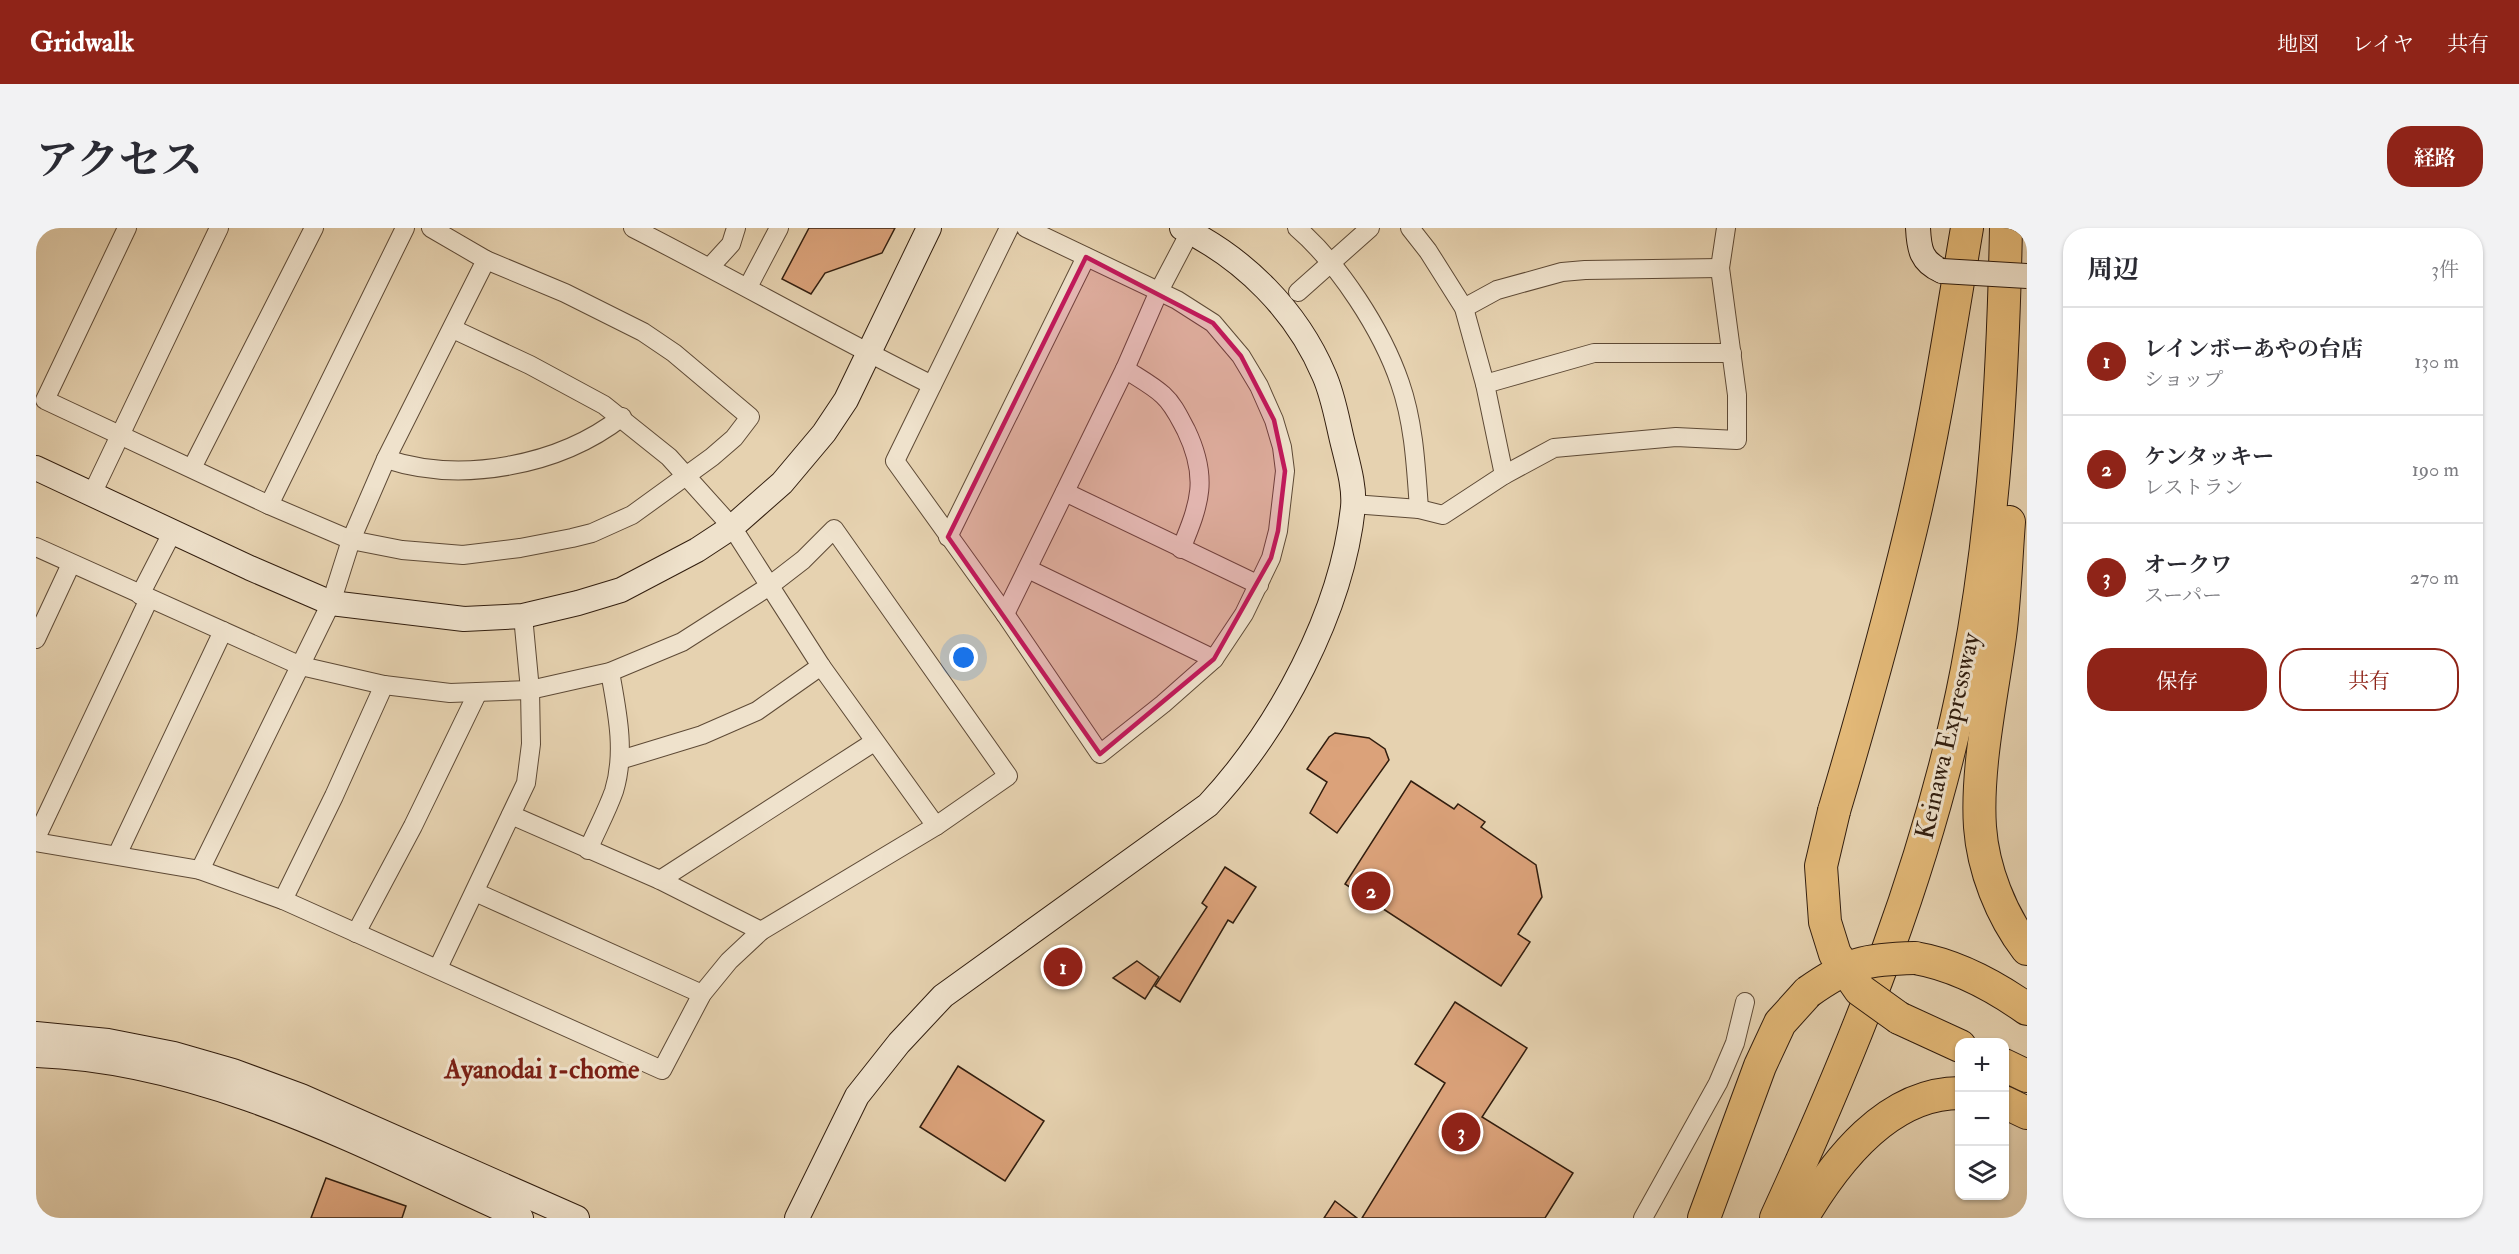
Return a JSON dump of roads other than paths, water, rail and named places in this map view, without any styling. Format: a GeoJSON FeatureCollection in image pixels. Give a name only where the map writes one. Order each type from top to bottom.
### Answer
{"type":"FeatureCollection","features":[{"type":"Feature","properties":{"kind":"highway"},"geometry":{"type":"LineString","coordinates":[[1955,1044],[1899,1018],[1860,990],[1835,954],[1828,933],[1825,922],[1821,866],[1834,811],[1873,680],[1912,527],[1948,340],[1966,228]]}},
{"type":"Feature","properties":{"kind":"highway","name":"Keinawa Expressway"},"geometry":{"type":"LineString","coordinates":[[1776,1218],[1834,1090],[1876,984],[1908,894],[1937,798],[1967,670],[1986,545],[1998,417],[2006,228]]}},
{"type":"Feature","properties":{"kind":"highway"},"geometry":{"type":"LineString","coordinates":[[2016,228],[2019,390],[2000,632],[1981,783],[1980,828],[1987,867],[2002,908],[2027,949]]}},
{"type":"Feature","properties":{"kind":"highway"},"geometry":{"type":"LineString","coordinates":[[1704,1218],[1760,1066],[1780,1023],[1808,992],[1833,974],[1855,964],[1877,959],[1915,958],[1934,961],[1970,975],[2027,1009]]}},
{"type":"Feature","properties":{"kind":"highway"},"geometry":{"type":"LineString","coordinates":[[2009,1067],[2027,1076]]}},
{"type":"Feature","properties":{"kind":"highway"},"geometry":{"type":"LineString","coordinates":[[1802,1218],[1820,1187],[1865,1134],[1895,1112],[1925,1098],[1955,1094]]}},
{"type":"Feature","properties":{"kind":"highway"},"geometry":{"type":"LineString","coordinates":[[2009,1104],[2027,1113]]}},
{"type":"Feature","properties":{"kind":"street"},"geometry":{"type":"LineString","coordinates":[[127,228],[45,400],[269,505],[351,540],[402,550],[463,555],[545,544],[592,533],[632,515],[687,477],[734,438],[750,417],[674,353],[643,332],[565,293],[486,260],[431,228]]}},
{"type":"Feature","properties":{"kind":"street"},"geometry":{"type":"LineString","coordinates":[[92,494],[219,228]]}},
{"type":"Feature","properties":{"kind":"street"},"geometry":{"type":"LineString","coordinates":[[192,468],[314,228]]}},
{"type":"Feature","properties":{"kind":"street"},"geometry":{"type":"LineString","coordinates":[[269,505],[405,228]]}},
{"type":"Feature","properties":{"kind":"street"},"geometry":{"type":"LineString","coordinates":[[633,228],[748,287],[869,354],[932,385]]}},
{"type":"Feature","properties":{"kind":"street"},"geometry":{"type":"LineString","coordinates":[[710,267],[731,244],[736,228]]}},
{"type":"Feature","properties":{"kind":"street"},"geometry":{"type":"LineString","coordinates":[[748,287],[779,228]]}},
{"type":"Feature","properties":{"kind":"street"},"geometry":{"type":"LineString","coordinates":[[36,468],[250,568],[331,603],[464,619],[524,616],[621,590],[697,550],[732,527],[782,483],[824,432],[846,399],[929,228]]}},
{"type":"Feature","properties":{"kind":"street"},"geometry":{"type":"LineString","coordinates":[[1009,228],[895,461],[1005,614],[1100,754],[1163,704],[1214,659],[1240,621],[1271,558],[1278,531],[1285,471],[1282,447],[1274,420],[1259,386],[1241,356],[1212,323],[1195,310],[1159,291],[1026,228]]}},
{"type":"Feature","properties":{"kind":"street"},"geometry":{"type":"LineString","coordinates":[[1297,228],[1317,245],[1353,292],[1368,316],[1400,383],[1410,423],[1419,509]]}},
{"type":"Feature","properties":{"kind":"street"},"geometry":{"type":"LineString","coordinates":[[1298,292],[1370,228]]}},
{"type":"Feature","properties":{"kind":"street"},"geometry":{"type":"LineString","coordinates":[[1410,228],[1428,251],[1464,308],[1485,384],[1504,475]]}},
{"type":"Feature","properties":{"kind":"street"},"geometry":{"type":"LineString","coordinates":[[1353,504],[1419,509],[1443,515],[1504,475],[1554,447],[1676,437],[1737,440],[1737,395],[1720,268],[1726,228]]}},
{"type":"Feature","properties":{"kind":"street"},"geometry":{"type":"LineString","coordinates":[[1918,228],[1921,255],[1930,266],[1942,271],[2027,276]]}},
{"type":"Feature","properties":{"kind":"street"},"geometry":{"type":"LineString","coordinates":[[797,1218],[857,1096],[898,1043],[943,996],[1208,805],[1229,782],[1270,727],[1299,674],[1333,591],[1346,544],[1353,504],[1348,463],[1325,376],[1299,327],[1281,303],[1224,253],[1186,230],[1125,369],[1005,614]]}},
{"type":"Feature","properties":{"kind":"street"},"geometry":{"type":"LineString","coordinates":[[948,537],[1086,257]]}},
{"type":"Feature","properties":{"kind":"street"},"geometry":{"type":"LineString","coordinates":[[200,870],[331,603],[351,540],[386,459],[486,260]]}},
{"type":"Feature","properties":{"kind":"street"},"geometry":{"type":"LineString","coordinates":[[1464,308],[1497,290],[1562,272],[1720,268]]}},
{"type":"Feature","properties":{"kind":"street"},"geometry":{"type":"LineString","coordinates":[[453,328],[531,365],[604,405],[662,451],[732,527],[768,587],[821,666],[936,826]]}},
{"type":"Feature","properties":{"kind":"street"},"geometry":{"type":"LineString","coordinates":[[1485,384],[1594,353],[1732,353]]}},
{"type":"Feature","properties":{"kind":"street"},"geometry":{"type":"LineString","coordinates":[[1125,369],[1161,393],[1174,406],[1190,437],[1200,467],[1197,510],[1181,549]]}},
{"type":"Feature","properties":{"kind":"street"},"geometry":{"type":"LineString","coordinates":[[386,459],[429,470],[462,471],[507,465],[566,449],[605,430],[622,417]]}},
{"type":"Feature","properties":{"kind":"street"},"geometry":{"type":"LineString","coordinates":[[1065,492],[1259,585]]}},
{"type":"Feature","properties":{"kind":"street"},"geometry":{"type":"LineString","coordinates":[[36,548],[144,597],[301,666],[384,685],[450,693],[530,690],[610,672],[682,642],[768,587],[803,560],[834,529],[1008,776],[936,826],[761,931],[729,961],[702,994],[662,1070],[283,900],[200,870],[36,840],[144,597],[173,531]]}},
{"type":"Feature","properties":{"kind":"street"},"geometry":{"type":"LineString","coordinates":[[36,639],[71,564]]}},
{"type":"Feature","properties":{"kind":"street"},"geometry":{"type":"LineString","coordinates":[[1028,569],[1214,659]]}},
{"type":"Feature","properties":{"kind":"street"},"geometry":{"type":"LineString","coordinates":[[438,968],[526,783],[531,744],[530,690],[524,616]]}},
{"type":"Feature","properties":{"kind":"street"},"geometry":{"type":"LineString","coordinates":[[117,855],[223,632]]}},
{"type":"Feature","properties":{"kind":"street"},"geometry":{"type":"LineString","coordinates":[[620,760],[702,735],[757,711],[821,666]]}},
{"type":"Feature","properties":{"kind":"street"},"geometry":{"type":"LineString","coordinates":[[588,850],[614,791],[620,760],[617,714],[610,672]]}},
{"type":"Feature","properties":{"kind":"street"},"geometry":{"type":"LineString","coordinates":[[283,900],[334,796],[384,685]]}},
{"type":"Feature","properties":{"kind":"street"},"geometry":{"type":"LineString","coordinates":[[357,933],[413,826],[478,692]]}},
{"type":"Feature","properties":{"kind":"street"},"geometry":{"type":"LineString","coordinates":[[660,880],[874,742]]}},
{"type":"Feature","properties":{"kind":"street"},"geometry":{"type":"LineString","coordinates":[[511,815],[660,880],[761,931]]}},
{"type":"Feature","properties":{"kind":"street"},"geometry":{"type":"LineString","coordinates":[[475,892],[702,994]]}},
{"type":"Feature","properties":{"kind":"street"},"geometry":{"type":"LineString","coordinates":[[1643,1218],[1718,1083],[1735,1043],[1745,1002]]}},
{"type":"Feature","properties":{"kind":"street"},"geometry":{"type":"LineString","coordinates":[[36,1034],[108,1041],[174,1054],[233,1071],[301,1096],[577,1218]]}},
{"type":"Feature","properties":{"kind":"street"},"geometry":{"type":"LineString","coordinates":[[36,1055],[116,1062],[161,1071],[232,1094],[313,1124],[521,1218]]}},
{"type":"Feature","properties":{"kind":"place","name":"ケンタッキー"},"geometry":{"type":"Point","coordinates":[1371,891]}},
{"type":"Feature","properties":{"kind":"place","name":"レインボーあやの台店"},"geometry":{"type":"Point","coordinates":[1063,967]}},
{"type":"Feature","properties":{"kind":"place","name":"オークワ"},"geometry":{"type":"Point","coordinates":[1461,1132]}},
{"type":"Feature","properties":{"kind":"district","name":"Ayanodai 1-chome"},"geometry":{"type":"Point","coordinates":[542,1069]}}]}
